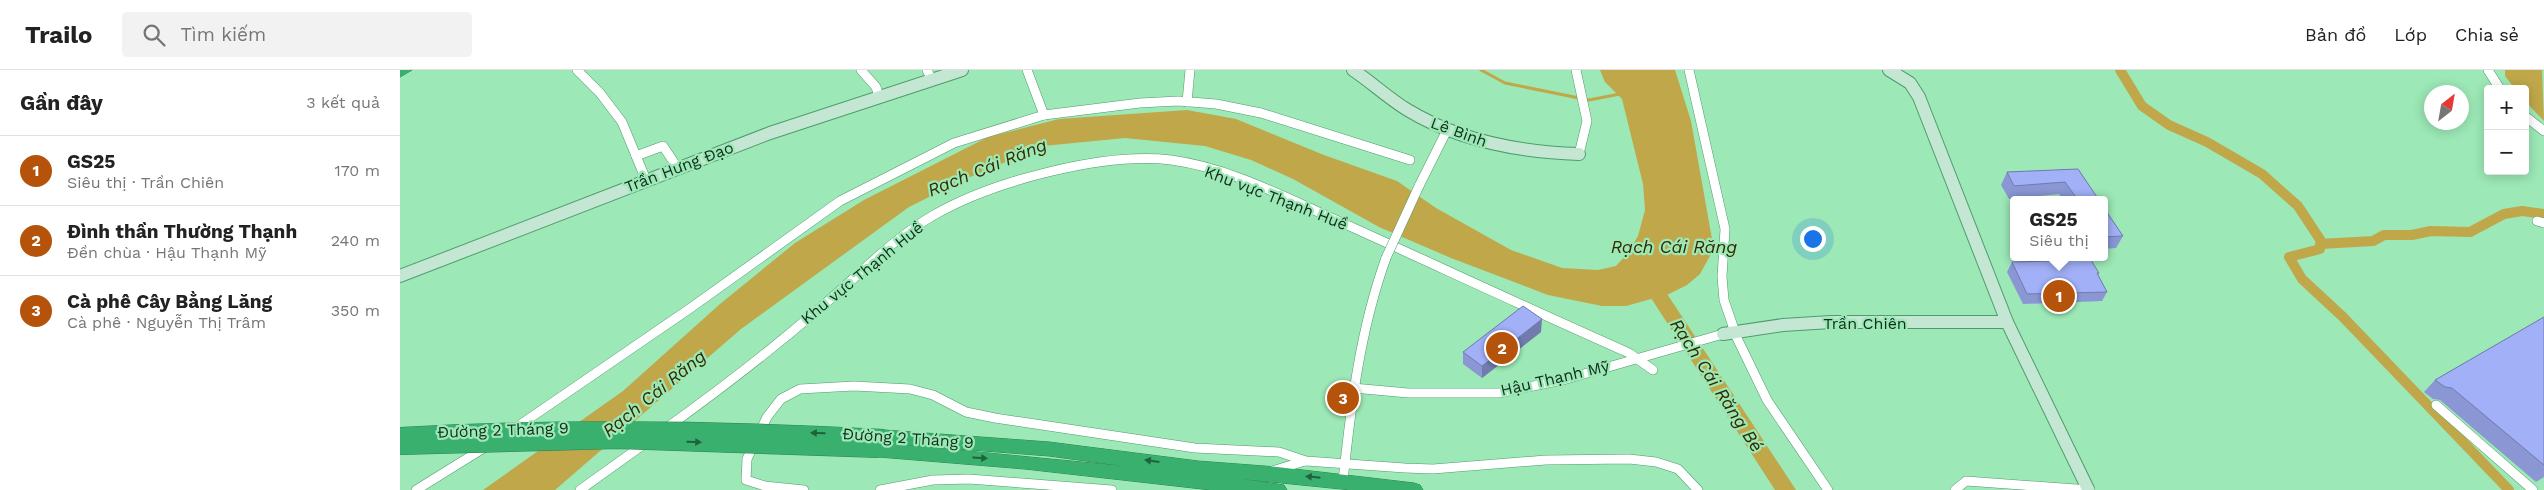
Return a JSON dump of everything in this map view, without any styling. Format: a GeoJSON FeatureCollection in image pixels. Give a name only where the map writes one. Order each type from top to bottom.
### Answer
{"type":"FeatureCollection","features":[{"type":"Feature","properties":{"kind":"highway"},"geometry":{"type":"LineString","coordinates":[[400,73],[406,70]]}},
{"type":"Feature","properties":{"kind":"highway","name":"Đường 2 Tháng 9"},"geometry":{"type":"LineString","coordinates":[[400,435],[595,426],[660,427],[881,444],[1278,490]]}},
{"type":"Feature","properties":{"kind":"highway","name":"Đường 2 Tháng 9"},"geometry":{"type":"LineString","coordinates":[[400,447],[618,440],[881,444],[919,438],[1049,449],[1198,468],[1267,473],[1414,490]]}},
{"type":"Feature","properties":{"kind":"street"},"geometry":{"type":"LineString","coordinates":[[576,70],[600,93],[622,122],[646,180]]}},
{"type":"Feature","properties":{"kind":"street"},"geometry":{"type":"LineString","coordinates":[[861,70],[876,87],[879,96]]}},
{"type":"Feature","properties":{"kind":"street","name":"Trần Hưng Đạo"},"geometry":{"type":"LineString","coordinates":[[400,276],[677,167],[879,96],[930,75],[962,70]]}},
{"type":"Feature","properties":{"kind":"street"},"geometry":{"type":"LineString","coordinates":[[1027,70],[1044,116]]}},
{"type":"Feature","properties":{"kind":"street"},"geometry":{"type":"LineString","coordinates":[[1187,102],[1190,70]]}},
{"type":"Feature","properties":{"kind":"street","name":"Lê Bình"},"geometry":{"type":"LineString","coordinates":[[1353,70],[1404,108],[1447,130],[1509,148],[1579,154]]}},
{"type":"Feature","properties":{"kind":"street"},"geometry":{"type":"LineString","coordinates":[[1576,70],[1587,121],[1579,154]]}},
{"type":"Feature","properties":{"kind":"street"},"geometry":{"type":"LineString","coordinates":[[1689,70],[1726,228],[1722,277],[1729,332],[1775,412],[1828,490]]}},
{"type":"Feature","properties":{"kind":"street"},"geometry":{"type":"LineString","coordinates":[[1889,70],[1910,83],[1919,97],[2007,322],[2089,489]]}},
{"type":"Feature","properties":{"kind":"street"},"geometry":{"type":"LineString","coordinates":[[2488,70],[2497,85]]}},
{"type":"Feature","properties":{"kind":"street"},"geometry":{"type":"LineString","coordinates":[[416,490],[561,398],[840,201],[954,143],[1044,116],[1140,103],[1187,102],[1216,104],[1261,113],[1410,160]]}},
{"type":"Feature","properties":{"kind":"street"},"geometry":{"type":"LineString","coordinates":[[2529,119],[2544,131]]}},
{"type":"Feature","properties":{"kind":"street"},"geometry":{"type":"LineString","coordinates":[[1342,481],[1353,388],[1366,315],[1386,258],[1447,130]]}},
{"type":"Feature","properties":{"kind":"street"},"geometry":{"type":"LineString","coordinates":[[636,156],[663,146],[677,167]]}},
{"type":"Feature","properties":{"kind":"street","name":"Khu vực Thạnh Huề"},"geometry":{"type":"LineString","coordinates":[[580,490],[692,410],[840,292],[900,238],[936,214],[983,193],[1046,175],[1136,158],[1172,160],[1223,173],[1303,205],[1629,353],[1639,358],[1653,370]]}},
{"type":"Feature","properties":{"kind":"street","name":"Trần Chiên"},"geometry":{"type":"LineString","coordinates":[[1729,332],[1783,324],[1831,322],[2007,322]]}},
{"type":"Feature","properties":{"kind":"street","name":"Hậu Thạnh Mỹ"},"geometry":{"type":"LineString","coordinates":[[1353,388],[1408,393],[1500,392],[1563,380],[1729,332]]}},
{"type":"Feature","properties":{"kind":"street"},"geometry":{"type":"LineString","coordinates":[[804,490],[764,486],[746,480],[744,471],[748,456],[772,408],[791,391],[805,385],[829,385],[922,391],[965,412],[995,418],[1194,448],[1279,452],[1306,461],[1433,469],[1546,460],[1628,459],[1656,462],[1678,469],[1698,490]]}},
{"type":"Feature","properties":{"kind":"street"},"geometry":{"type":"LineString","coordinates":[[2436,404],[2533,490]]}},
{"type":"Feature","properties":{"kind":"street"},"geometry":{"type":"LineString","coordinates":[[1267,473],[1306,461]]}},
{"type":"Feature","properties":{"kind":"street"},"geometry":{"type":"LineString","coordinates":[[880,490],[933,480],[969,479],[1112,490]]}},
{"type":"Feature","properties":{"kind":"street"},"geometry":{"type":"LineString","coordinates":[[1955,490],[1966,481],[2089,489]]}},
{"type":"Feature","properties":{"kind":"water","name":"Rạch Cái Răng"},"geometry":{"type":"Polygon","coordinates":[[[1600,70],[1675,70],[1691,121],[1712,239],[1711,254],[1700,274],[1687,285],[1669,294],[1626,306],[1602,306],[1548,295],[1451,258],[1379,227],[1293,179],[1251,160],[1205,146],[1125,138],[1043,146],[963,180],[909,207],[741,329],[555,490],[483,490],[623,391],[720,304],[795,243],[864,200],[988,137],[1059,119],[1187,110],[1236,119],[1324,155],[1397,181],[1436,208],[1511,250],[1562,268],[1598,270],[1616,266],[1628,253],[1638,236],[1645,210],[1643,184],[1622,99],[1605,82],[1600,70]]]}},
{"type":"Feature","properties":{"kind":"water"},"geometry":{"type":"Polygon","coordinates":[[[2505,70],[2542,70],[2544,121],[2529,105],[2529,85],[2512,85],[2505,76],[2505,70]]]}},
{"type":"Feature","properties":{"kind":"building"},"geometry":{"type":"Polygon","coordinates":[[[2078,169],[2096,196],[2075,196],[2065,182],[2014,186],[2007,172],[2078,169]]]}},
{"type":"Feature","properties":{"kind":"building"},"geometry":{"type":"Polygon","coordinates":[[[2108,214],[2123,236],[2108,237],[2108,214]]]}},
{"type":"Feature","properties":{"kind":"building"},"geometry":{"type":"Polygon","coordinates":[[[2092,261],[2107,292],[2027,294],[2012,262],[2092,261]]]}},
{"type":"Feature","properties":{"kind":"building"},"geometry":{"type":"Polygon","coordinates":[[[1523,306],[1542,319],[1482,366],[1463,352],[1523,306]]]}},
{"type":"Feature","properties":{"kind":"building"},"geometry":{"type":"Polygon","coordinates":[[[2544,317],[2544,465],[2452,388],[2445,387],[2435,380],[2544,317]]]}},
{"type":"Feature","properties":{"kind":"waterway"},"geometry":{"type":"LineString","coordinates":[[1481,70],[1505,83],[1589,100],[1620,94]]}},
{"type":"Feature","properties":{"kind":"waterway"},"geometry":{"type":"LineString","coordinates":[[2120,70],[2142,106],[2169,125],[2207,142],[2262,174],[2298,206],[2321,241],[2321,244]]}},
{"type":"Feature","properties":{"kind":"waterway"},"geometry":{"type":"LineString","coordinates":[[2321,244],[2373,241],[2384,235],[2412,235],[2431,231],[2470,232],[2504,214],[2522,211],[2544,214]]}},
{"type":"Feature","properties":{"kind":"waterway"},"geometry":{"type":"LineString","coordinates":[[2321,244],[2320,249],[2289,257],[2302,279],[2343,317],[2509,490]]}},
{"type":"Feature","properties":{"kind":"waterway","name":"Rạch Cái Răng Bé"},"geometry":{"type":"LineString","coordinates":[[1648,279],[1786,490]]}},
{"type":"Feature","properties":{"kind":"place","name":"GS25"},"geometry":{"type":"Point","coordinates":[2059,296]}},
{"type":"Feature","properties":{"kind":"place","name":"Đình thần Thường Thạnh"},"geometry":{"type":"Point","coordinates":[1502,348]}},
{"type":"Feature","properties":{"kind":"place","name":"Cà phê Cây Bằng Lăng"},"geometry":{"type":"Point","coordinates":[1343,398]}}]}
